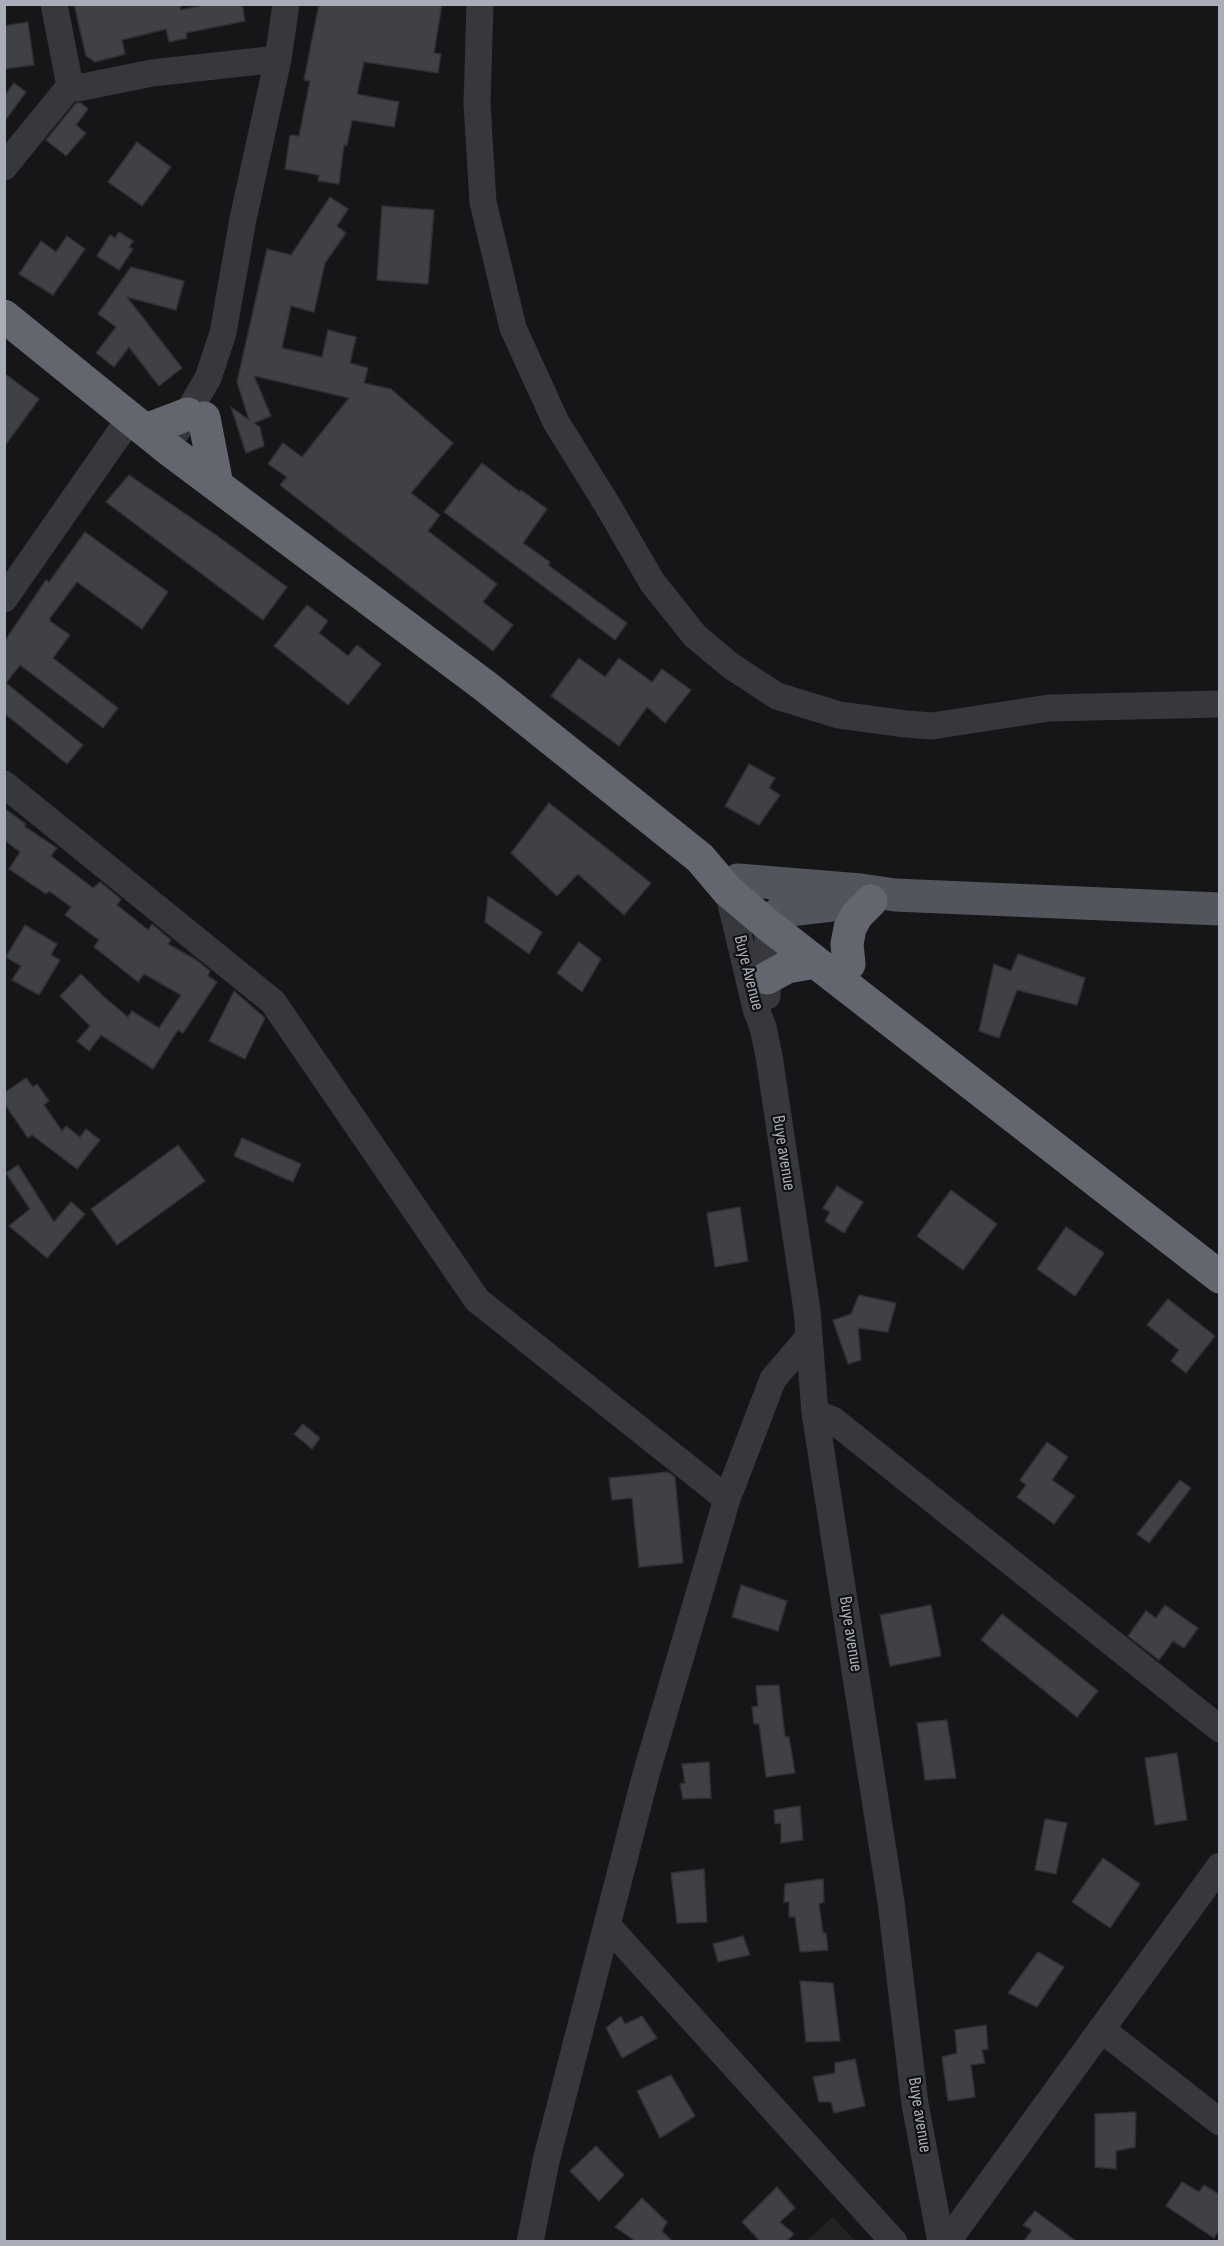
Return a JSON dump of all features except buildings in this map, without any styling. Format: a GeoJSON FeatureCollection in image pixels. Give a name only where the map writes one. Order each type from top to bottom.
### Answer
{"type":"FeatureCollection","features":[{"type":"Feature","properties":{"kind":"highway"},"geometry":{"type":"LineString","coordinates":[[4,316],[156,439],[485,686],[774,918],[849,964],[921,1032],[1220,1277]]}},
{"type":"Feature","properties":{"kind":"highway"},"geometry":{"type":"LineString","coordinates":[[156,439],[196,416],[217,485]]}},
{"type":"Feature","properties":{"kind":"highway"},"geometry":{"type":"LineString","coordinates":[[849,964],[850,928],[857,915],[883,898]]}},
{"type":"Feature","properties":{"kind":"highway"},"geometry":{"type":"LineString","coordinates":[[774,918],[815,962],[921,1032],[1220,1248]]}},
{"type":"Feature","properties":{"kind":"highway"},"geometry":{"type":"LineString","coordinates":[[766,978],[787,967],[815,962]]}},
{"type":"Feature","properties":{"kind":"main road"},"geometry":{"type":"LineString","coordinates":[[733,885],[861,890],[883,898]]}},
{"type":"Feature","properties":{"kind":"main road"},"geometry":{"type":"LineString","coordinates":[[774,918],[883,898],[1220,909]]}},
{"type":"Feature","properties":{"kind":"street"},"geometry":{"type":"LineString","coordinates":[[54,4],[70,86]]}},
{"type":"Feature","properties":{"kind":"street"},"geometry":{"type":"LineString","coordinates":[[4,598],[156,439],[196,416],[222,333],[243,219],[278,59],[286,4]]}},
{"type":"Feature","properties":{"kind":"street"},"geometry":{"type":"LineString","coordinates":[[480,4],[477,104],[483,202],[513,328],[556,422],[652,582],[695,636],[730,666],[777,696],[839,715],[906,724],[932,726],[1049,708],[1220,704]]}},
{"type":"Feature","properties":{"kind":"street"},"geometry":{"type":"LineString","coordinates":[[70,86],[78,88],[152,73],[278,59]]}},
{"type":"Feature","properties":{"kind":"street"},"geometry":{"type":"LineString","coordinates":[[4,167],[70,86]]}},
{"type":"Feature","properties":{"kind":"street"},"geometry":{"type":"LineString","coordinates":[[4,784],[273,1002],[477,1300],[727,1499]]}},
{"type":"Feature","properties":{"kind":"street","name":"Buye Avenue"},"geometry":{"type":"LineString","coordinates":[[733,885],[756,1009],[764,1027]]}},
{"type":"Feature","properties":{"kind":"street","name":"Buye Avenue"},"geometry":{"type":"LineString","coordinates":[[764,1027],[766,978],[774,918]]}},
{"type":"Feature","properties":{"kind":"street","name":"Buye avenue"},"geometry":{"type":"LineString","coordinates":[[764,1027],[805,1299],[815,1413],[891,1902],[915,2104],[940,2241]]}},
{"type":"Feature","properties":{"kind":"street"},"geometry":{"type":"LineString","coordinates":[[539,2235],[546,2161],[646,1774],[727,1499],[772,1379],[809,1336]]}},
{"type":"Feature","properties":{"kind":"street"},"geometry":{"type":"LineString","coordinates":[[815,1413],[833,1420],[1220,1728]]}},
{"type":"Feature","properties":{"kind":"street"},"geometry":{"type":"LineString","coordinates":[[947,2241],[1220,1866]]}},
{"type":"Feature","properties":{"kind":"street"},"geometry":{"type":"LineString","coordinates":[[607,1925],[894,2241]]}},
{"type":"Feature","properties":{"kind":"street"},"geometry":{"type":"LineString","coordinates":[[1101,2029],[1220,2122]]}},
{"type":"Feature","properties":{"kind":"shaded area"},"geometry":{"type":"Polygon","coordinates":[[[833,2217],[855,2241],[806,2241],[833,2217]]]}}]}
